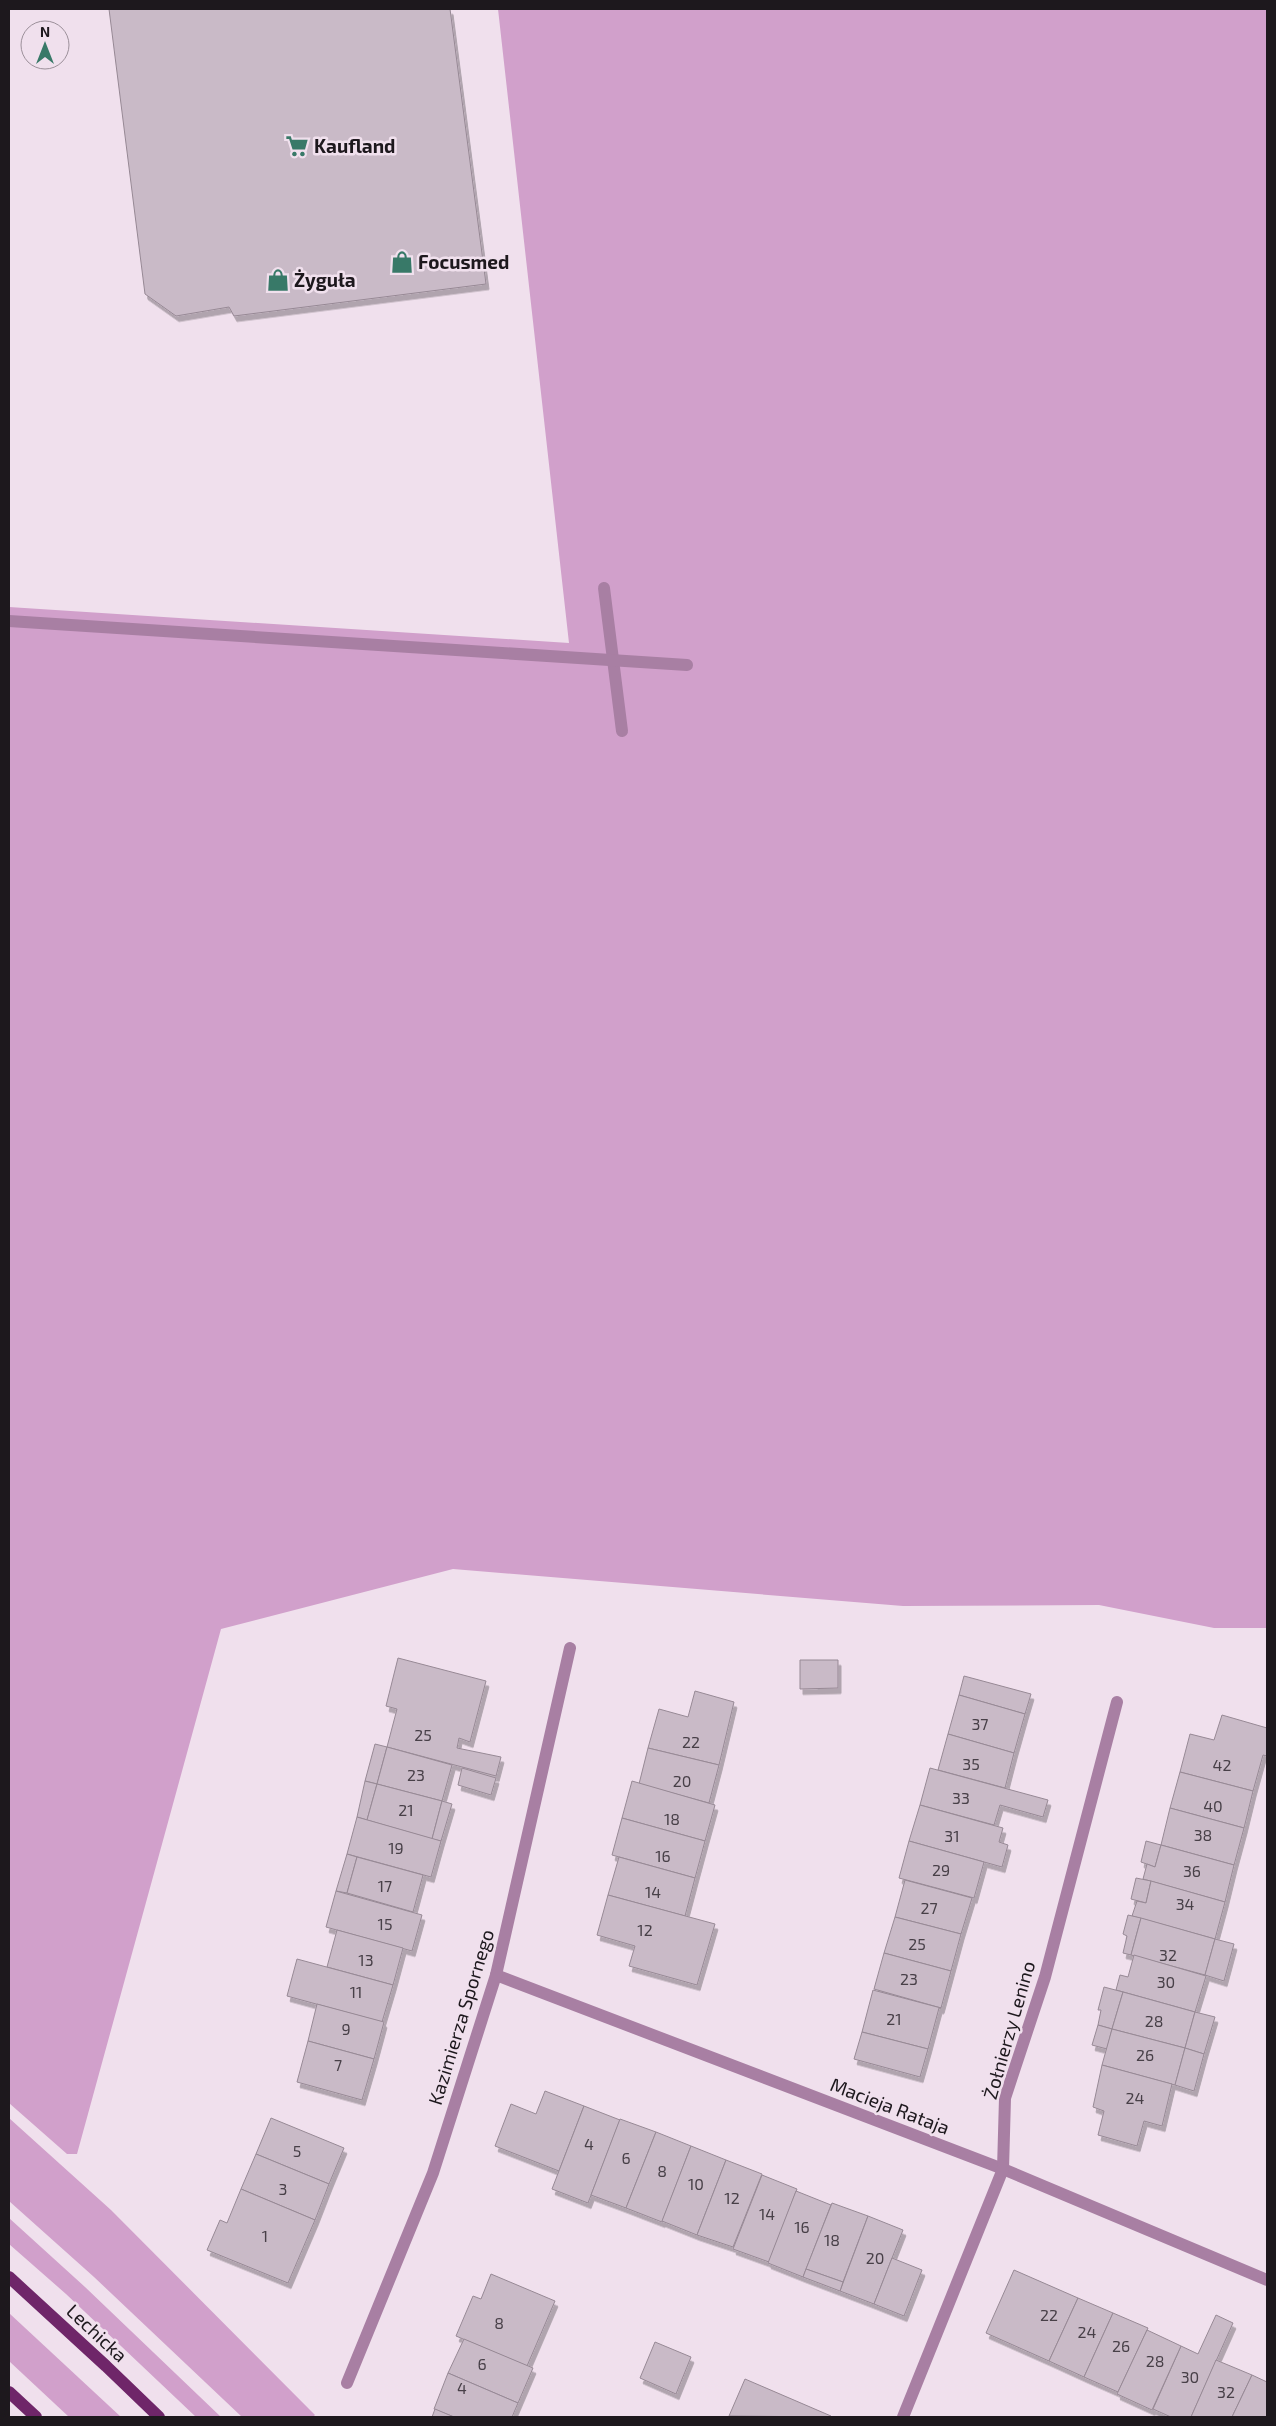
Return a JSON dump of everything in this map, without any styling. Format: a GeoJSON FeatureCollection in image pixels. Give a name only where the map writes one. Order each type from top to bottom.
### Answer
{"type":"FeatureCollection","features":[{"type":"Feature","properties":{"kind":"main road","name":"Lechicka"},"geometry":{"type":"LineString","coordinates":[[9,2277],[159,2417]]}},
{"type":"Feature","properties":{"kind":"main road"},"geometry":{"type":"LineString","coordinates":[[9,2392],[36,2417]]}},
{"type":"Feature","properties":{"kind":"street"},"geometry":{"type":"LineString","coordinates":[[604,588],[622,732]]}},
{"type":"Feature","properties":{"kind":"street"},"geometry":{"type":"LineString","coordinates":[[9,621],[687,664]]}},
{"type":"Feature","properties":{"kind":"street","name":"Kazimierza Spornego"},"geometry":{"type":"LineString","coordinates":[[346,2383],[433,2173],[496,1975],[570,1648]]}},
{"type":"Feature","properties":{"kind":"street","name":"Żołnierzy Lenino"},"geometry":{"type":"LineString","coordinates":[[903,2417],[1003,2169],[1005,2098],[1045,1977],[1117,1702]]}},
{"type":"Feature","properties":{"kind":"street","name":"Macieja Rataja"},"geometry":{"type":"LineString","coordinates":[[496,1975],[1003,2169],[1267,2280]]}},
{"type":"Feature","properties":{"kind":"shaded area"},"geometry":{"type":"Polygon","coordinates":[[[498,9],[1267,9],[1267,1628],[1214,1628],[1099,1605],[903,1606],[453,1569],[221,1629],[77,2154],[67,2154],[9,2103],[9,607],[569,643],[498,9]]]}},
{"type":"Feature","properties":{"kind":"shaded area"},"geometry":{"type":"Polygon","coordinates":[[[9,2118],[111,2210],[315,2415],[313,2417],[242,2417],[94,2277],[9,2201],[9,2118]]]}},
{"type":"Feature","properties":{"kind":"shaded area"},"geometry":{"type":"Polygon","coordinates":[[[9,2218],[85,2287],[221,2417],[196,2417],[66,2294],[9,2244],[9,2218]]]}},
{"type":"Feature","properties":{"kind":"shaded area"},"geometry":{"type":"Polygon","coordinates":[[[9,2313],[121,2417],[69,2417],[9,2361],[9,2313]]]}},
{"type":"Feature","properties":{"kind":"building","name":"Kaufland"},"geometry":{"type":"Polygon","coordinates":[[[109,9],[450,9],[486,284],[234,316],[229,307],[176,316],[145,294],[109,9]]]}},
{"type":"Feature","properties":{"kind":"building"},"geometry":{"type":"Polygon","coordinates":[[[398,1658],[486,1681],[470,1742],[459,1738],[457,1748],[501,1757],[496,1776],[387,1747],[397,1709],[386,1706],[398,1658]]]}},
{"type":"Feature","properties":{"kind":"building"},"geometry":{"type":"Polygon","coordinates":[[[800,1660],[838,1660],[838,1688],[800,1689],[800,1660]]]}},
{"type":"Feature","properties":{"kind":"building"},"geometry":{"type":"Polygon","coordinates":[[[964,1676],[1031,1694],[1025,1714],[959,1695],[964,1676]]]}},
{"type":"Feature","properties":{"kind":"building"},"geometry":{"type":"Polygon","coordinates":[[[695,1691],[734,1702],[719,1765],[648,1748],[659,1709],[688,1717],[695,1691]]]}},
{"type":"Feature","properties":{"kind":"building"},"geometry":{"type":"Polygon","coordinates":[[[959,1695],[1025,1714],[1014,1753],[948,1734],[959,1695]]]}},
{"type":"Feature","properties":{"kind":"building"},"geometry":{"type":"Polygon","coordinates":[[[1222,1715],[1267,1728],[1267,1756],[1263,1755],[1253,1791],[1180,1772],[1190,1734],[1214,1740],[1222,1715]]]}},
{"type":"Feature","properties":{"kind":"building"},"geometry":{"type":"Polygon","coordinates":[[[948,1734],[1014,1753],[1005,1788],[938,1770],[948,1734]]]}},
{"type":"Feature","properties":{"kind":"building"},"geometry":{"type":"Polygon","coordinates":[[[375,1744],[387,1747],[377,1784],[365,1781],[375,1744]]]}},
{"type":"Feature","properties":{"kind":"building"},"geometry":{"type":"Polygon","coordinates":[[[387,1747],[452,1765],[442,1801],[377,1784],[387,1747]]]}},
{"type":"Feature","properties":{"kind":"building"},"geometry":{"type":"Polygon","coordinates":[[[648,1748],[719,1765],[709,1803],[639,1784],[648,1748]]]}},
{"type":"Feature","properties":{"kind":"building"},"geometry":{"type":"Polygon","coordinates":[[[462,1768],[496,1778],[491,1795],[458,1785],[462,1768]]]}},
{"type":"Feature","properties":{"kind":"building"},"geometry":{"type":"Polygon","coordinates":[[[930,1768],[1048,1800],[1043,1817],[1000,1805],[994,1825],[920,1805],[930,1768]]]}},
{"type":"Feature","properties":{"kind":"building"},"geometry":{"type":"Polygon","coordinates":[[[1180,1772],[1253,1791],[1244,1828],[1170,1808],[1180,1772]]]}},
{"type":"Feature","properties":{"kind":"building"},"geometry":{"type":"Polygon","coordinates":[[[365,1781],[377,1784],[367,1820],[357,1817],[365,1781]]]}},
{"type":"Feature","properties":{"kind":"building"},"geometry":{"type":"Polygon","coordinates":[[[632,1781],[715,1805],[705,1841],[622,1818],[632,1781]]]}},
{"type":"Feature","properties":{"kind":"building"},"geometry":{"type":"Polygon","coordinates":[[[377,1784],[442,1801],[432,1839],[367,1820],[377,1784]]]}},
{"type":"Feature","properties":{"kind":"building"},"geometry":{"type":"Polygon","coordinates":[[[442,1801],[452,1804],[441,1841],[432,1839],[442,1801]]]}},
{"type":"Feature","properties":{"kind":"building"},"geometry":{"type":"Polygon","coordinates":[[[920,1805],[1003,1828],[999,1842],[1008,1845],[1002,1867],[909,1841],[920,1805]]]}},
{"type":"Feature","properties":{"kind":"building"},"geometry":{"type":"Polygon","coordinates":[[[1170,1808],[1244,1828],[1234,1865],[1161,1845],[1170,1808]]]}},
{"type":"Feature","properties":{"kind":"building"},"geometry":{"type":"Polygon","coordinates":[[[357,1817],[441,1841],[431,1877],[347,1854],[357,1817]]]}},
{"type":"Feature","properties":{"kind":"building"},"geometry":{"type":"Polygon","coordinates":[[[622,1818],[705,1841],[695,1878],[612,1855],[622,1818]]]}},
{"type":"Feature","properties":{"kind":"building"},"geometry":{"type":"Polygon","coordinates":[[[909,1841],[984,1862],[974,1898],[899,1878],[909,1841]]]}},
{"type":"Feature","properties":{"kind":"building"},"geometry":{"type":"Polygon","coordinates":[[[1146,1841],[1161,1845],[1155,1867],[1141,1862],[1146,1841]]]}},
{"type":"Feature","properties":{"kind":"building"},"geometry":{"type":"Polygon","coordinates":[[[1161,1845],[1234,1865],[1225,1902],[1143,1879],[1147,1864],[1155,1867],[1161,1845]]]}},
{"type":"Feature","properties":{"kind":"building"},"geometry":{"type":"Polygon","coordinates":[[[347,1854],[357,1857],[347,1893],[336,1891],[347,1854]]]}},
{"type":"Feature","properties":{"kind":"building"},"geometry":{"type":"Polygon","coordinates":[[[357,1857],[423,1875],[413,1912],[347,1893],[357,1857]]]}},
{"type":"Feature","properties":{"kind":"building"},"geometry":{"type":"Polygon","coordinates":[[[619,1857],[695,1878],[685,1916],[608,1895],[619,1857]]]}},
{"type":"Feature","properties":{"kind":"building"},"geometry":{"type":"Polygon","coordinates":[[[1136,1878],[1151,1881],[1146,1903],[1131,1899],[1136,1878]]]}},
{"type":"Feature","properties":{"kind":"building"},"geometry":{"type":"Polygon","coordinates":[[[905,1880],[972,1898],[961,1934],[895,1917],[905,1880]]]}},
{"type":"Feature","properties":{"kind":"building"},"geometry":{"type":"Polygon","coordinates":[[[1151,1881],[1225,1902],[1215,1939],[1132,1916],[1137,1901],[1146,1903],[1151,1881]]]}},
{"type":"Feature","properties":{"kind":"building"},"geometry":{"type":"Polygon","coordinates":[[[336,1891],[422,1915],[412,1951],[326,1927],[336,1891]]]}},
{"type":"Feature","properties":{"kind":"building"},"geometry":{"type":"Polygon","coordinates":[[[608,1895],[715,1924],[697,1985],[629,1966],[635,1946],[597,1935],[608,1895]]]}},
{"type":"Feature","properties":{"kind":"building"},"geometry":{"type":"Polygon","coordinates":[[[1128,1915],[1141,1918],[1131,1955],[1123,1953],[1127,1936],[1123,1934],[1128,1915]]]}},
{"type":"Feature","properties":{"kind":"building"},"geometry":{"type":"Polygon","coordinates":[[[895,1917],[961,1934],[951,1971],[884,1953],[895,1917]]]}},
{"type":"Feature","properties":{"kind":"building"},"geometry":{"type":"Polygon","coordinates":[[[1141,1918],[1215,1939],[1205,1975],[1131,1955],[1141,1918]]]}},
{"type":"Feature","properties":{"kind":"building"},"geometry":{"type":"Polygon","coordinates":[[[337,1930],[403,1948],[393,1985],[327,1967],[337,1930]]]}},
{"type":"Feature","properties":{"kind":"building"},"geometry":{"type":"Polygon","coordinates":[[[1215,1939],[1234,1944],[1224,1981],[1205,1975],[1215,1939]]]}},
{"type":"Feature","properties":{"kind":"building"},"geometry":{"type":"Polygon","coordinates":[[[884,1953],[951,1971],[941,2008],[874,1989],[884,1953]]]}},
{"type":"Feature","properties":{"kind":"building"},"geometry":{"type":"Polygon","coordinates":[[[1134,1955],[1206,1976],[1195,2012],[1116,1990],[1120,1975],[1128,1977],[1134,1955]]]}},
{"type":"Feature","properties":{"kind":"building"},"geometry":{"type":"Polygon","coordinates":[[[297,1959],[393,1985],[382,2022],[287,1996],[297,1959]]]}},
{"type":"Feature","properties":{"kind":"building"},"geometry":{"type":"Polygon","coordinates":[[[1104,1987],[1123,1992],[1112,2029],[1098,2025],[1101,2010],[1098,2010],[1104,1987]]]}},
{"type":"Feature","properties":{"kind":"building"},"geometry":{"type":"Polygon","coordinates":[[[873,1990],[941,2008],[939,2008],[928,2049],[862,2032],[873,1990]]]}},
{"type":"Feature","properties":{"kind":"building"},"geometry":{"type":"Polygon","coordinates":[[[1123,1992],[1195,2012],[1185,2048],[1112,2029],[1123,1992]]]}},
{"type":"Feature","properties":{"kind":"building"},"geometry":{"type":"Polygon","coordinates":[[[317,2004],[384,2022],[374,2059],[308,2041],[317,2004]]]}},
{"type":"Feature","properties":{"kind":"building"},"geometry":{"type":"Polygon","coordinates":[[[1195,2012],[1215,2017],[1204,2054],[1185,2048],[1195,2012]]]}},
{"type":"Feature","properties":{"kind":"building"},"geometry":{"type":"Polygon","coordinates":[[[1098,2025],[1112,2029],[1107,2049],[1092,2045],[1098,2025]]]}},
{"type":"Feature","properties":{"kind":"building"},"geometry":{"type":"Polygon","coordinates":[[[1112,2029],[1185,2048],[1175,2085],[1102,2065],[1112,2029]]]}},
{"type":"Feature","properties":{"kind":"building"},"geometry":{"type":"Polygon","coordinates":[[[862,2032],[928,2049],[920,2077],[854,2059],[862,2032]]]}},
{"type":"Feature","properties":{"kind":"building"},"geometry":{"type":"Polygon","coordinates":[[[308,2041],[374,2059],[362,2100],[297,2082],[308,2041]]]}},
{"type":"Feature","properties":{"kind":"building"},"geometry":{"type":"Polygon","coordinates":[[[1185,2048],[1204,2054],[1194,2091],[1175,2085],[1185,2048]]]}},
{"type":"Feature","properties":{"kind":"building"},"geometry":{"type":"Polygon","coordinates":[[[1102,2065],[1172,2084],[1162,2126],[1144,2121],[1137,2146],[1098,2135],[1104,2111],[1093,2107],[1102,2065]]]}},
{"type":"Feature","properties":{"kind":"building"},"geometry":{"type":"Polygon","coordinates":[[[545,2091],[584,2106],[559,2171],[495,2146],[511,2104],[536,2114],[545,2091]]]}},
{"type":"Feature","properties":{"kind":"building"},"geometry":{"type":"Polygon","coordinates":[[[584,2106],[620,2120],[588,2203],[552,2189],[584,2106]]]}},
{"type":"Feature","properties":{"kind":"building"},"geometry":{"type":"Polygon","coordinates":[[[271,2118],[344,2148],[329,2184],[256,2154],[271,2118]]]}},
{"type":"Feature","properties":{"kind":"building"},"geometry":{"type":"Polygon","coordinates":[[[620,2119],[656,2132],[626,2208],[591,2195],[620,2119]]]}},
{"type":"Feature","properties":{"kind":"building"},"geometry":{"type":"Polygon","coordinates":[[[656,2132],[691,2146],[662,2222],[626,2208],[656,2132]]]}},
{"type":"Feature","properties":{"kind":"building"},"geometry":{"type":"Polygon","coordinates":[[[691,2146],[726,2160],[697,2235],[662,2221],[691,2146]]]}},
{"type":"Feature","properties":{"kind":"building"},"geometry":{"type":"Polygon","coordinates":[[[256,2154],[329,2184],[315,2220],[241,2189],[256,2154]]]}},
{"type":"Feature","properties":{"kind":"building"},"geometry":{"type":"Polygon","coordinates":[[[726,2160],[762,2174],[733,2247],[697,2235],[726,2160]]]}},
{"type":"Feature","properties":{"kind":"building"},"geometry":{"type":"Polygon","coordinates":[[[762,2175],[797,2189],[769,2262],[733,2249],[762,2175]]]}},
{"type":"Feature","properties":{"kind":"building"},"geometry":{"type":"Polygon","coordinates":[[[241,2189],[315,2220],[288,2283],[207,2250],[220,2220],[227,2223],[241,2189]]]}},
{"type":"Feature","properties":{"kind":"building"},"geometry":{"type":"Polygon","coordinates":[[[796,2191],[831,2205],[803,2277],[768,2263],[796,2191]]]}},
{"type":"Feature","properties":{"kind":"building"},"geometry":{"type":"Polygon","coordinates":[[[832,2203],[868,2216],[843,2282],[806,2269],[832,2203]]]}},
{"type":"Feature","properties":{"kind":"building"},"geometry":{"type":"Polygon","coordinates":[[[868,2216],[903,2230],[874,2304],[840,2291],[868,2216]]]}},
{"type":"Feature","properties":{"kind":"building"},"geometry":{"type":"Polygon","coordinates":[[[892,2258],[922,2270],[904,2316],[874,2304],[892,2258]]]}},
{"type":"Feature","properties":{"kind":"building"},"geometry":{"type":"Polygon","coordinates":[[[806,2269],[843,2282],[840,2291],[803,2277],[806,2269]]]}},
{"type":"Feature","properties":{"kind":"building"},"geometry":{"type":"Polygon","coordinates":[[[1014,2270],[1078,2298],[1049,2361],[986,2333],[1014,2270]]]}},
{"type":"Feature","properties":{"kind":"building"},"geometry":{"type":"Polygon","coordinates":[[[491,2274],[555,2301],[527,2366],[456,2336],[473,2296],[481,2299],[491,2274]]]}},
{"type":"Feature","properties":{"kind":"building"},"geometry":{"type":"Polygon","coordinates":[[[1078,2298],[1113,2313],[1084,2377],[1049,2361],[1078,2298]]]}},
{"type":"Feature","properties":{"kind":"building"},"geometry":{"type":"Polygon","coordinates":[[[1113,2313],[1148,2328],[1118,2392],[1084,2377],[1113,2313]]]}},
{"type":"Feature","properties":{"kind":"building"},"geometry":{"type":"Polygon","coordinates":[[[1216,2315],[1233,2323],[1191,2417],[1171,2417],[1153,2409],[1181,2346],[1198,2354],[1216,2315]]]}},
{"type":"Feature","properties":{"kind":"building"},"geometry":{"type":"Polygon","coordinates":[[[1147,2330],[1181,2346],[1152,2410],[1117,2394],[1147,2330]]]}},
{"type":"Feature","properties":{"kind":"building"},"geometry":{"type":"Polygon","coordinates":[[[464,2339],[533,2368],[518,2403],[448,2373],[464,2339]]]}},
{"type":"Feature","properties":{"kind":"building"},"geometry":{"type":"Polygon","coordinates":[[[655,2342],[691,2357],[676,2394],[640,2378],[655,2342]]]}},
{"type":"Feature","properties":{"kind":"building"},"geometry":{"type":"Polygon","coordinates":[[[1216,2360],[1252,2375],[1232,2417],[1191,2417],[1216,2360]]]}},
{"type":"Feature","properties":{"kind":"building"},"geometry":{"type":"Polygon","coordinates":[[[448,2373],[518,2403],[512,2417],[454,2417],[434,2409],[448,2373]]]}},
{"type":"Feature","properties":{"kind":"building"},"geometry":{"type":"Polygon","coordinates":[[[1252,2375],[1267,2382],[1267,2417],[1232,2417],[1252,2375]]]}},
{"type":"Feature","properties":{"kind":"building"},"geometry":{"type":"Polygon","coordinates":[[[745,2379],[831,2416],[831,2417],[729,2416],[745,2379]]]}},
{"type":"Feature","properties":{"kind":"building"},"geometry":{"type":"Polygon","coordinates":[[[435,2409],[454,2417],[432,2417],[435,2409]]]}},
{"type":"Feature","properties":{"kind":"place","name":"Kaufland"},"geometry":{"type":"Point","coordinates":[297,146]}},
{"type":"Feature","properties":{"kind":"place","name":"Focusmed"},"geometry":{"type":"Point","coordinates":[402,262]}},
{"type":"Feature","properties":{"kind":"place","name":"Żyguła"},"geometry":{"type":"Point","coordinates":[278,280]}}]}
